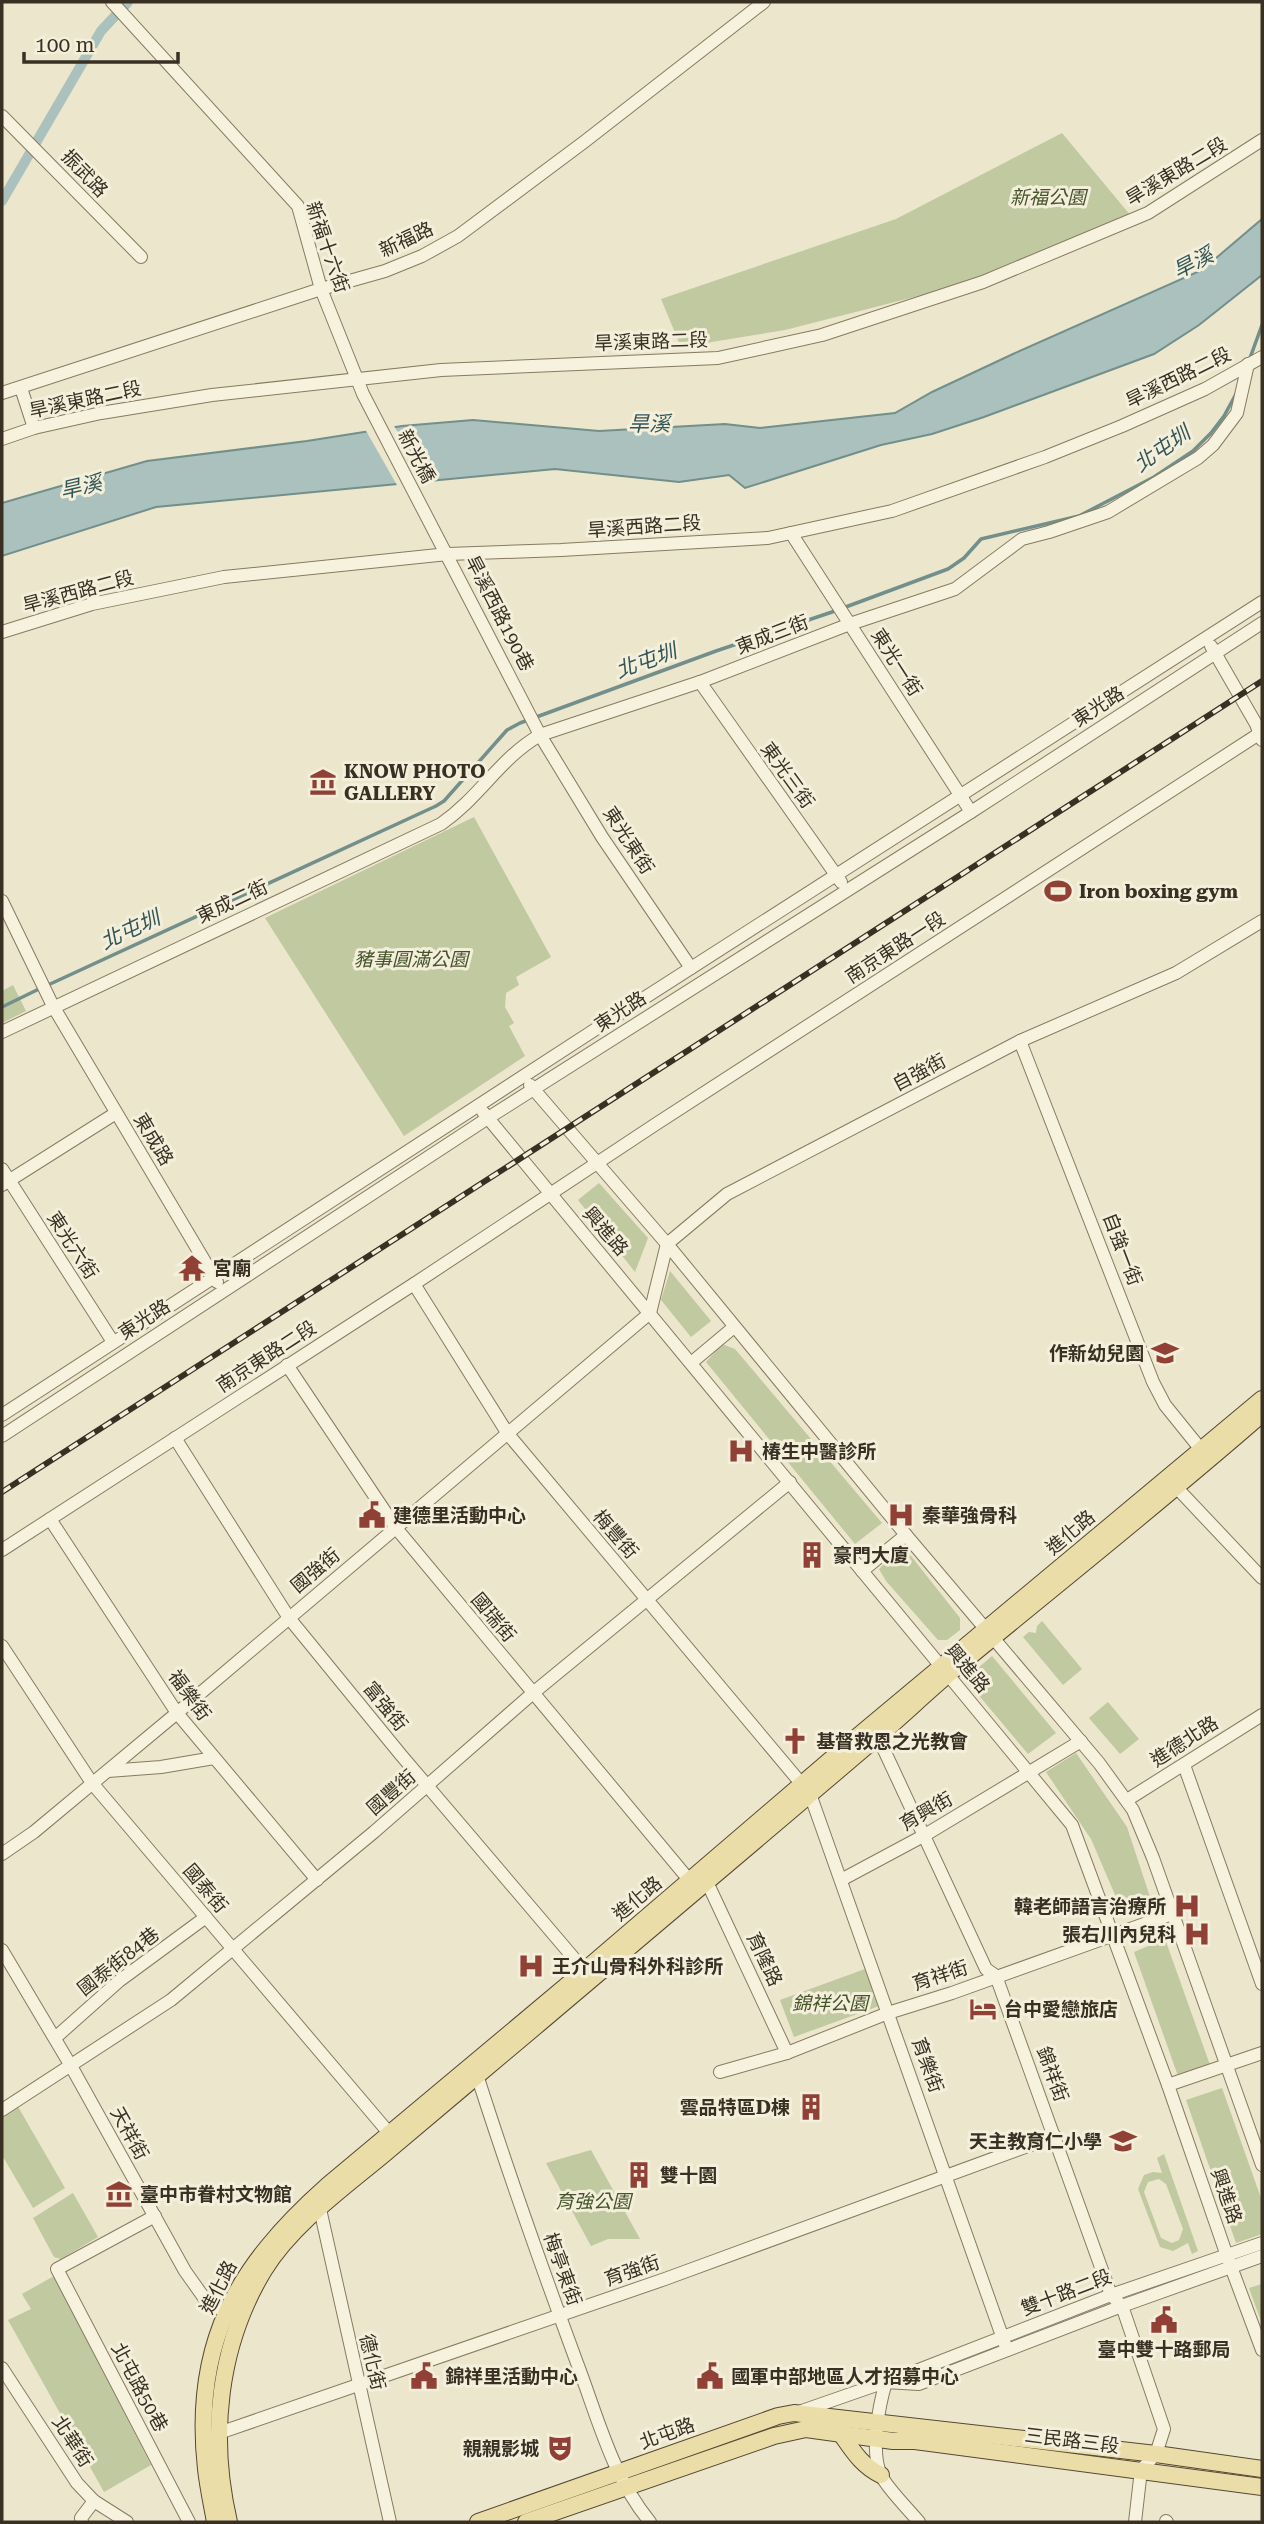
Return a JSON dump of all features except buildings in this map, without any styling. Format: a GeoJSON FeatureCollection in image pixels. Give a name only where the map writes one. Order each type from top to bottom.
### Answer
{"type":"FeatureCollection","features":[{"type":"Feature","properties":{"kind":"main road","name":"進化路"},"geometry":{"type":"LineString","coordinates":[[990,1633],[1177,1488],[1205,1455],[1262,1399]]}},
{"type":"Feature","properties":{"kind":"main road","name":"進化路"},"geometry":{"type":"LineString","coordinates":[[229,2522],[219,2477],[219,2433],[234,2295],[258,2256],[286,2224],[588,1975],[708,1882],[806,1790],[945,1670],[1205,1455],[1262,1414]]}},
{"type":"Feature","properties":{"kind":"main road","name":"進化路"},"geometry":{"type":"LineString","coordinates":[[213,2519],[206,2469],[204,2400],[211,2357],[233,2316],[292,2235],[393,2138],[477,2076],[690,1881],[878,1737],[945,1670]]}},
{"type":"Feature","properties":{"kind":"main road","name":"北屯路"},"geometry":{"type":"LineString","coordinates":[[526,2522],[622,2479],[778,2416],[794,2413],[877,2430]]}},
{"type":"Feature","properties":{"kind":"main road","name":"三民路三段"},"geometry":{"type":"LineString","coordinates":[[877,2430],[920,2429],[1156,2454],[1262,2469]]}},
{"type":"Feature","properties":{"kind":"main road","name":"三民路三段"},"geometry":{"type":"LineString","coordinates":[[877,2430],[915,2441],[1262,2487]]}},
{"type":"Feature","properties":{"kind":"main road","name":"北屯路"},"geometry":{"type":"LineString","coordinates":[[478,2522],[792,2431],[841,2434],[877,2430]]}},
{"type":"Feature","properties":{"kind":"main road"},"geometry":{"type":"LineString","coordinates":[[841,2434],[860,2461],[881,2475]]}},
{"type":"Feature","properties":{"kind":"street","name":"新福十六街"},"geometry":{"type":"LineString","coordinates":[[112,2],[298,206],[321,289],[363,394]]}},
{"type":"Feature","properties":{"kind":"street","name":"新福路"},"geometry":{"type":"LineString","coordinates":[[2,393],[321,289],[385,271],[422,256],[458,236],[764,2]]}},
{"type":"Feature","properties":{"kind":"street","name":"振武路"},"geometry":{"type":"LineString","coordinates":[[2,116],[141,257]]}},
{"type":"Feature","properties":{"kind":"street","name":"旱溪東路二段"},"geometry":{"type":"LineString","coordinates":[[2,439],[34,428],[101,413],[212,395],[466,369],[718,358],[822,335],[983,282],[1148,213],[1262,140]]}},
{"type":"Feature","properties":{"kind":"street","name":"旱溪西路二段"},"geometry":{"type":"LineString","coordinates":[[2,632],[92,604],[225,577],[448,554],[768,538],[892,511],[1045,457],[1193,394],[1262,357]]}},
{"type":"Feature","properties":{"kind":"street","name":"東成三街"},"geometry":{"type":"LineString","coordinates":[[473,799],[504,761],[539,733],[700,682],[850,624],[955,589],[1022,539],[1108,512],[1213,445],[1237,413],[1248,364]]}},
{"type":"Feature","properties":{"kind":"street"},"geometry":{"type":"LineString","coordinates":[[21,388],[34,428]]}},
{"type":"Feature","properties":{"kind":"street","name":"新光橋"},"geometry":{"type":"LineString","coordinates":[[363,394],[437,535]]}},
{"type":"Feature","properties":{"kind":"street","name":"東光一街"},"geometry":{"type":"LineString","coordinates":[[791,533],[971,812]]}},
{"type":"Feature","properties":{"kind":"street","name":"旱溪西路190巷"},"geometry":{"type":"LineString","coordinates":[[437,535],[539,733]]}},
{"type":"Feature","properties":{"kind":"street","name":"東光路"},"geometry":{"type":"LineString","coordinates":[[2,1415],[523,1076],[1262,602]]}},
{"type":"Feature","properties":{"kind":"street","name":"東光路"},"geometry":{"type":"LineString","coordinates":[[2,1436],[488,1118],[971,812],[1262,623]]}},
{"type":"Feature","properties":{"kind":"street"},"geometry":{"type":"LineString","coordinates":[[1207,639],[1261,736]]}},
{"type":"Feature","properties":{"kind":"street","name":"東光三街"},"geometry":{"type":"LineString","coordinates":[[700,682],[845,890]]}},
{"type":"Feature","properties":{"kind":"street","name":"東光東街"},"geometry":{"type":"LineString","coordinates":[[539,733],[602,837],[691,968]]}},
{"type":"Feature","properties":{"kind":"street","name":"南京東路一段"},"geometry":{"type":"LineString","coordinates":[[550,1195],[667,1116],[1261,736]]}},
{"type":"Feature","properties":{"kind":"street","name":"東成二街"},"geometry":{"type":"LineString","coordinates":[[2,1032],[441,824],[473,799]]}},
{"type":"Feature","properties":{"kind":"street","name":"東成路"},"geometry":{"type":"LineString","coordinates":[[2,901],[53,1006],[223,1291]]}},
{"type":"Feature","properties":{"kind":"street","name":"自強街"},"geometry":{"type":"LineString","coordinates":[[667,1244],[727,1194],[1020,1041],[1176,973],[1262,921]]}},
{"type":"Feature","properties":{"kind":"street","name":"自強一街"},"geometry":{"type":"LineString","coordinates":[[1020,1041],[1153,1382],[1165,1405],[1205,1455]]}},
{"type":"Feature","properties":{"kind":"street","name":"興進路"},"geometry":{"type":"LineString","coordinates":[[523,1076],[667,1244],[906,1535],[1081,1741],[1127,1800],[1153,1858],[1262,2165]]}},
{"type":"Feature","properties":{"kind":"street","name":"興進路"},"geometry":{"type":"LineString","coordinates":[[477,1106],[1072,1825],[1262,2350]]}},
{"type":"Feature","properties":{"kind":"street"},"geometry":{"type":"LineString","coordinates":[[4,1178],[116,1113]]}},
{"type":"Feature","properties":{"kind":"street","name":"東光六街"},"geometry":{"type":"LineString","coordinates":[[4,1178],[113,1342]]}},
{"type":"Feature","properties":{"kind":"street","name":"南京東路二段"},"geometry":{"type":"LineString","coordinates":[[2,1550],[550,1195]]}},
{"type":"Feature","properties":{"kind":"street"},"geometry":{"type":"LineString","coordinates":[[650,1312],[667,1244]]}},
{"type":"Feature","properties":{"kind":"street","name":"梅豐街"},"geometry":{"type":"LineString","coordinates":[[414,1284],[508,1434],[806,1790]]}},
{"type":"Feature","properties":{"kind":"street","name":"國強街"},"geometry":{"type":"LineString","coordinates":[[2,1854],[34,1832],[108,1771],[650,1312]]}},
{"type":"Feature","properties":{"kind":"street"},"geometry":{"type":"LineString","coordinates":[[691,1363],[734,1327]]}},
{"type":"Feature","properties":{"kind":"street","name":"國瑞街"},"geometry":{"type":"LineString","coordinates":[[287,1365],[396,1528],[690,1881]]}},
{"type":"Feature","properties":{"kind":"street","name":"富強街"},"geometry":{"type":"LineString","coordinates":[[175,1438],[289,1618],[588,1975]]}},
{"type":"Feature","properties":{"kind":"street","name":"國豐街"},"geometry":{"type":"LineString","coordinates":[[2,2110],[171,2000],[317,1880],[533,1693],[790,1482]]}},
{"type":"Feature","properties":{"kind":"street"},"geometry":{"type":"LineString","coordinates":[[1177,1488],[1262,1578]]}},
{"type":"Feature","properties":{"kind":"street","name":"福樂街"},"geometry":{"type":"LineString","coordinates":[[50,1519],[177,1713],[317,1880]]}},
{"type":"Feature","properties":{"kind":"street"},"geometry":{"type":"LineString","coordinates":[[862,1571],[906,1535]]}},
{"type":"Feature","properties":{"kind":"street","name":"國泰街"},"geometry":{"type":"LineString","coordinates":[[2,1646],[92,1783],[393,2138]]}},
{"type":"Feature","properties":{"kind":"street","name":"進德北路"},"geometry":{"type":"LineString","coordinates":[[1127,1800],[1262,1715]]}},
{"type":"Feature","properties":{"kind":"street","name":"錦祥街"},"geometry":{"type":"LineString","coordinates":[[878,1737],[986,1969],[996,1976],[1111,2295],[1122,2306],[1164,2429],[1156,2454]]}},
{"type":"Feature","properties":{"kind":"street","name":"育興街"},"geometry":{"type":"LineString","coordinates":[[842,1881],[925,1835],[1081,1741]]}},
{"type":"Feature","properties":{"kind":"street"},"geometry":{"type":"LineString","coordinates":[[108,1771],[161,1768],[215,1758]]}},
{"type":"Feature","properties":{"kind":"street"},"geometry":{"type":"LineString","coordinates":[[1184,1765],[1262,1984]]}},
{"type":"Feature","properties":{"kind":"street","name":"育樂街"},"geometry":{"type":"LineString","coordinates":[[806,1790],[842,1881],[1007,2350]]}},
{"type":"Feature","properties":{"kind":"street","name":"育隆路"},"geometry":{"type":"LineString","coordinates":[[708,1882],[787,2053]]}},
{"type":"Feature","properties":{"kind":"street","name":"育祥街"},"geometry":{"type":"LineString","coordinates":[[720,2072],[787,2053],[888,2012],[952,1993],[1172,1914]]}},
{"type":"Feature","properties":{"kind":"street","name":"國泰街84巷"},"geometry":{"type":"LineString","coordinates":[[55,2038],[119,1982],[206,1917]]}},
{"type":"Feature","properties":{"kind":"street","name":"天祥街"},"geometry":{"type":"LineString","coordinates":[[2,1950],[200,2293],[207,2302],[233,2316]]}},
{"type":"Feature","properties":{"kind":"street"},"geometry":{"type":"LineString","coordinates":[[1168,2085],[1262,2053]]}},
{"type":"Feature","properties":{"kind":"street","name":"梅亭東街"},"geometry":{"type":"LineString","coordinates":[[477,2076],[503,2158],[609,2456],[637,2506],[650,2522]]}},
{"type":"Feature","properties":{"kind":"street","name":"育強街"},"geometry":{"type":"LineString","coordinates":[[219,2433],[687,2272],[1055,2136]]}},
{"type":"Feature","properties":{"kind":"street","name":"德化街"},"geometry":{"type":"LineString","coordinates":[[320,2209],[390,2522]]}},
{"type":"Feature","properties":{"kind":"street","name":"北屯路50巷"},"geometry":{"type":"LineString","coordinates":[[155,2216],[57,2269],[189,2522]]}},
{"type":"Feature","properties":{"kind":"street","name":"雙十路二段"},"geometry":{"type":"LineString","coordinates":[[886,2382],[919,2384],[1122,2306],[1229,2261],[1262,2243]]}},
{"type":"Feature","properties":{"kind":"street","name":"雙十路二段"},"geometry":{"type":"LineString","coordinates":[[794,2413],[886,2382],[1111,2295],[1229,2261],[1262,2256]]}},
{"type":"Feature","properties":{"kind":"street","name":"北華街"},"geometry":{"type":"LineString","coordinates":[[2,2368],[77,2483],[94,2501],[127,2522]]}},
{"type":"Feature","properties":{"kind":"street"},"geometry":{"type":"LineString","coordinates":[[886,2382],[879,2405],[877,2430],[881,2475],[919,2522]]}},
{"type":"Feature","properties":{"kind":"street"},"geometry":{"type":"LineString","coordinates":[[1135,2522],[1141,2470],[1156,2454]]}},
{"type":"Feature","properties":{"kind":"street"},"geometry":{"type":"LineString","coordinates":[[82,2522],[81,2518],[94,2501]]}},
{"type":"Feature","properties":{"kind":"green space","name":"新福公園"},"geometry":{"type":"Polygon","coordinates":[[[1062,133],[1131,216],[985,279],[785,330],[681,347],[661,299],[896,219],[1062,133]]]}},
{"type":"Feature","properties":{"kind":"green space","name":"豬事圓滿公園"},"geometry":{"type":"Polygon","coordinates":[[[474,817],[551,957],[516,977],[519,985],[506,993],[505,1007],[514,1023],[509,1026],[525,1056],[404,1136],[265,918],[474,817]]]}},
{"type":"Feature","properties":{"kind":"green space"},"geometry":{"type":"Polygon","coordinates":[[[13,985],[26,1011],[2,1023],[2,991],[13,985]]]}},
{"type":"Feature","properties":{"kind":"green space"},"geometry":{"type":"Polygon","coordinates":[[[599,1183],[648,1238],[635,1272],[578,1200],[599,1183]]]}},
{"type":"Feature","properties":{"kind":"green space"},"geometry":{"type":"Polygon","coordinates":[[[670,1271],[711,1321],[691,1337],[661,1300],[670,1271]]]}},
{"type":"Feature","properties":{"kind":"green space"},"geometry":{"type":"Polygon","coordinates":[[[722,1344],[735,1349],[882,1523],[855,1544],[706,1362],[722,1344]]]}},
{"type":"Feature","properties":{"kind":"green space"},"geometry":{"type":"Polygon","coordinates":[[[897,1552],[911,1556],[960,1618],[960,1630],[947,1640],[938,1640],[886,1581],[879,1569],[897,1552]]]}},
{"type":"Feature","properties":{"kind":"green space"},"geometry":{"type":"Polygon","coordinates":[[[1042,1621],[1082,1669],[1063,1685],[1023,1637],[1029,1632],[1036,1633],[1037,1626],[1042,1621]]]}},
{"type":"Feature","properties":{"kind":"green space"},"geometry":{"type":"Polygon","coordinates":[[[992,1656],[1056,1733],[1028,1754],[965,1679],[992,1656]]]}},
{"type":"Feature","properties":{"kind":"green space"},"geometry":{"type":"Polygon","coordinates":[[[1108,1702],[1139,1739],[1120,1754],[1089,1718],[1108,1702]]]}},
{"type":"Feature","properties":{"kind":"green space"},"geometry":{"type":"Polygon","coordinates":[[[1076,1753],[1127,1827],[1151,1900],[1122,1911],[1091,1839],[1046,1772],[1076,1753]]]}},
{"type":"Feature","properties":{"kind":"green space"},"geometry":{"type":"Polygon","coordinates":[[[1165,1939],[1210,2065],[1178,2076],[1134,1952],[1165,1939]]]}},
{"type":"Feature","properties":{"kind":"green space","name":"錦祥公園"},"geometry":{"type":"Polygon","coordinates":[[[865,1969],[879,2006],[794,2037],[780,2000],[865,1969]]]}},
{"type":"Feature","properties":{"kind":"green space"},"geometry":{"type":"Polygon","coordinates":[[[1222,2088],[1262,2201],[1262,2234],[1236,2243],[1186,2100],[1222,2088]]]}},
{"type":"Feature","properties":{"kind":"green space"},"geometry":{"type":"Polygon","coordinates":[[[17,2105],[65,2188],[33,2208],[2,2155],[2,2114],[17,2105]]]}},
{"type":"Feature","properties":{"kind":"green space","name":"育強公園"},"geometry":{"type":"Polygon","coordinates":[[[591,2150],[640,2239],[608,2239],[591,2246],[546,2163],[591,2150]]]}},
{"type":"Feature","properties":{"kind":"green space"},"geometry":{"type":"Polygon","coordinates":[[[1164,2154],[1198,2251],[1192,2254],[1188,2243],[1173,2251],[1160,2247],[1138,2189],[1144,2175],[1162,2173],[1157,2158],[1164,2154]],[[1159,2179],[1148,2182],[1144,2192],[1161,2238],[1172,2243],[1179,2240],[1183,2229],[1166,2184],[1159,2179]]]}},
{"type":"Feature","properties":{"kind":"green space"},"geometry":{"type":"Polygon","coordinates":[[[73,2193],[98,2237],[61,2259],[54,2257],[33,2218],[73,2193]]]}},
{"type":"Feature","properties":{"kind":"green space"},"geometry":{"type":"Polygon","coordinates":[[[54,2276],[151,2465],[104,2492],[8,2320],[31,2309],[22,2294],[54,2276]]]}},
{"type":"Feature","properties":{"kind":"green space"},"geometry":{"type":"Polygon","coordinates":[[[1262,2284],[1262,2324],[1249,2288],[1262,2284]]]}},
{"type":"Feature","properties":{"kind":"water","name":"旱溪"},"geometry":{"type":"Polygon","coordinates":[[[1262,219],[1262,275],[1199,325],[1154,354],[984,417],[932,434],[881,445],[745,488],[729,475],[679,482],[555,469],[156,507],[2,556],[2,503],[147,461],[402,426],[473,420],[599,431],[725,424],[760,428],[895,413],[932,392],[1013,354],[1202,270],[1262,219]]]}},
{"type":"Feature","properties":{"kind":"pier"},"geometry":{"type":"Polygon","coordinates":[[[393,424],[427,484],[398,487],[365,429],[393,424]]]}},
{"type":"Feature","properties":{"kind":"waterway"},"geometry":{"type":"LineString","coordinates":[[2,201],[101,31],[128,2]]}},
{"type":"Feature","properties":{"kind":"waterway","name":"北屯圳"},"geometry":{"type":"LineString","coordinates":[[1250,358],[1262,325]]}},
{"type":"Feature","properties":{"kind":"waterway","name":"北屯圳"},"geometry":{"type":"LineString","coordinates":[[843,608],[948,569],[964,558],[981,539],[1079,516],[1154,477],[1193,451],[1211,433],[1236,394]]}},
{"type":"Feature","properties":{"kind":"waterway","name":"北屯圳"},"geometry":{"type":"LineString","coordinates":[[48,985],[436,806],[444,801],[507,730],[520,723],[716,651],[835,611]]}},
{"type":"Feature","properties":{"kind":"waterway","name":"北屯圳"},"geometry":{"type":"LineString","coordinates":[[2,1007],[41,988]]}},
{"type":"Feature","properties":{"kind":"railway"},"geometry":{"type":"LineString","coordinates":[[2,1492],[1262,681]]}},
{"type":"Feature","properties":{"kind":"place","name":"KNOW PHOTO GALLERY"},"geometry":{"type":"Point","coordinates":[323,782]}},
{"type":"Feature","properties":{"kind":"place","name":"Iron boxing gym"},"geometry":{"type":"Point","coordinates":[1058,891]}},
{"type":"Feature","properties":{"kind":"place","name":"宮廟"},"geometry":{"type":"Point","coordinates":[192,1268]}},
{"type":"Feature","properties":{"kind":"place","name":"作新幼兒園"},"geometry":{"type":"Point","coordinates":[1165,1353]}},
{"type":"Feature","properties":{"kind":"place","name":"椿生中醫診所"},"geometry":{"type":"Point","coordinates":[741,1451]}},
{"type":"Feature","properties":{"kind":"place","name":"建德里活動中心"},"geometry":{"type":"Point","coordinates":[372,1515]}},
{"type":"Feature","properties":{"kind":"place","name":"秦華強骨科"},"geometry":{"type":"Point","coordinates":[901,1515]}},
{"type":"Feature","properties":{"kind":"place","name":"豪門大廈"},"geometry":{"type":"Point","coordinates":[812,1555]}},
{"type":"Feature","properties":{"kind":"place","name":"基督救恩之光教會"},"geometry":{"type":"Point","coordinates":[795,1741]}},
{"type":"Feature","properties":{"kind":"place","name":"韓老師語言治療所"},"geometry":{"type":"Point","coordinates":[1187,1906]}},
{"type":"Feature","properties":{"kind":"place","name":"張右川內兒科"},"geometry":{"type":"Point","coordinates":[1197,1934]}},
{"type":"Feature","properties":{"kind":"place","name":"王介山骨科外科診所"},"geometry":{"type":"Point","coordinates":[531,1966]}},
{"type":"Feature","properties":{"kind":"place","name":"台中愛戀旅店"},"geometry":{"type":"Point","coordinates":[983,2009]}},
{"type":"Feature","properties":{"kind":"place","name":"雲品特區D棟"},"geometry":{"type":"Point","coordinates":[811,2107]}},
{"type":"Feature","properties":{"kind":"place","name":"天主教育仁小學"},"geometry":{"type":"Point","coordinates":[1123,2141]}},
{"type":"Feature","properties":{"kind":"place","name":"雙十園"},"geometry":{"type":"Point","coordinates":[639,2175]}},
{"type":"Feature","properties":{"kind":"place","name":"臺中市眷村文物館"},"geometry":{"type":"Point","coordinates":[119,2194]}},
{"type":"Feature","properties":{"kind":"place","name":"臺中雙十路郵局"},"geometry":{"type":"Point","coordinates":[1164,2320]}},
{"type":"Feature","properties":{"kind":"place","name":"錦祥里活動中心"},"geometry":{"type":"Point","coordinates":[424,2376]}},
{"type":"Feature","properties":{"kind":"place","name":"國軍中部地區人才招募中心"},"geometry":{"type":"Point","coordinates":[710,2376]}},
{"type":"Feature","properties":{"kind":"place","name":"親親影城"},"geometry":{"type":"Point","coordinates":[560,2448]}}]}
